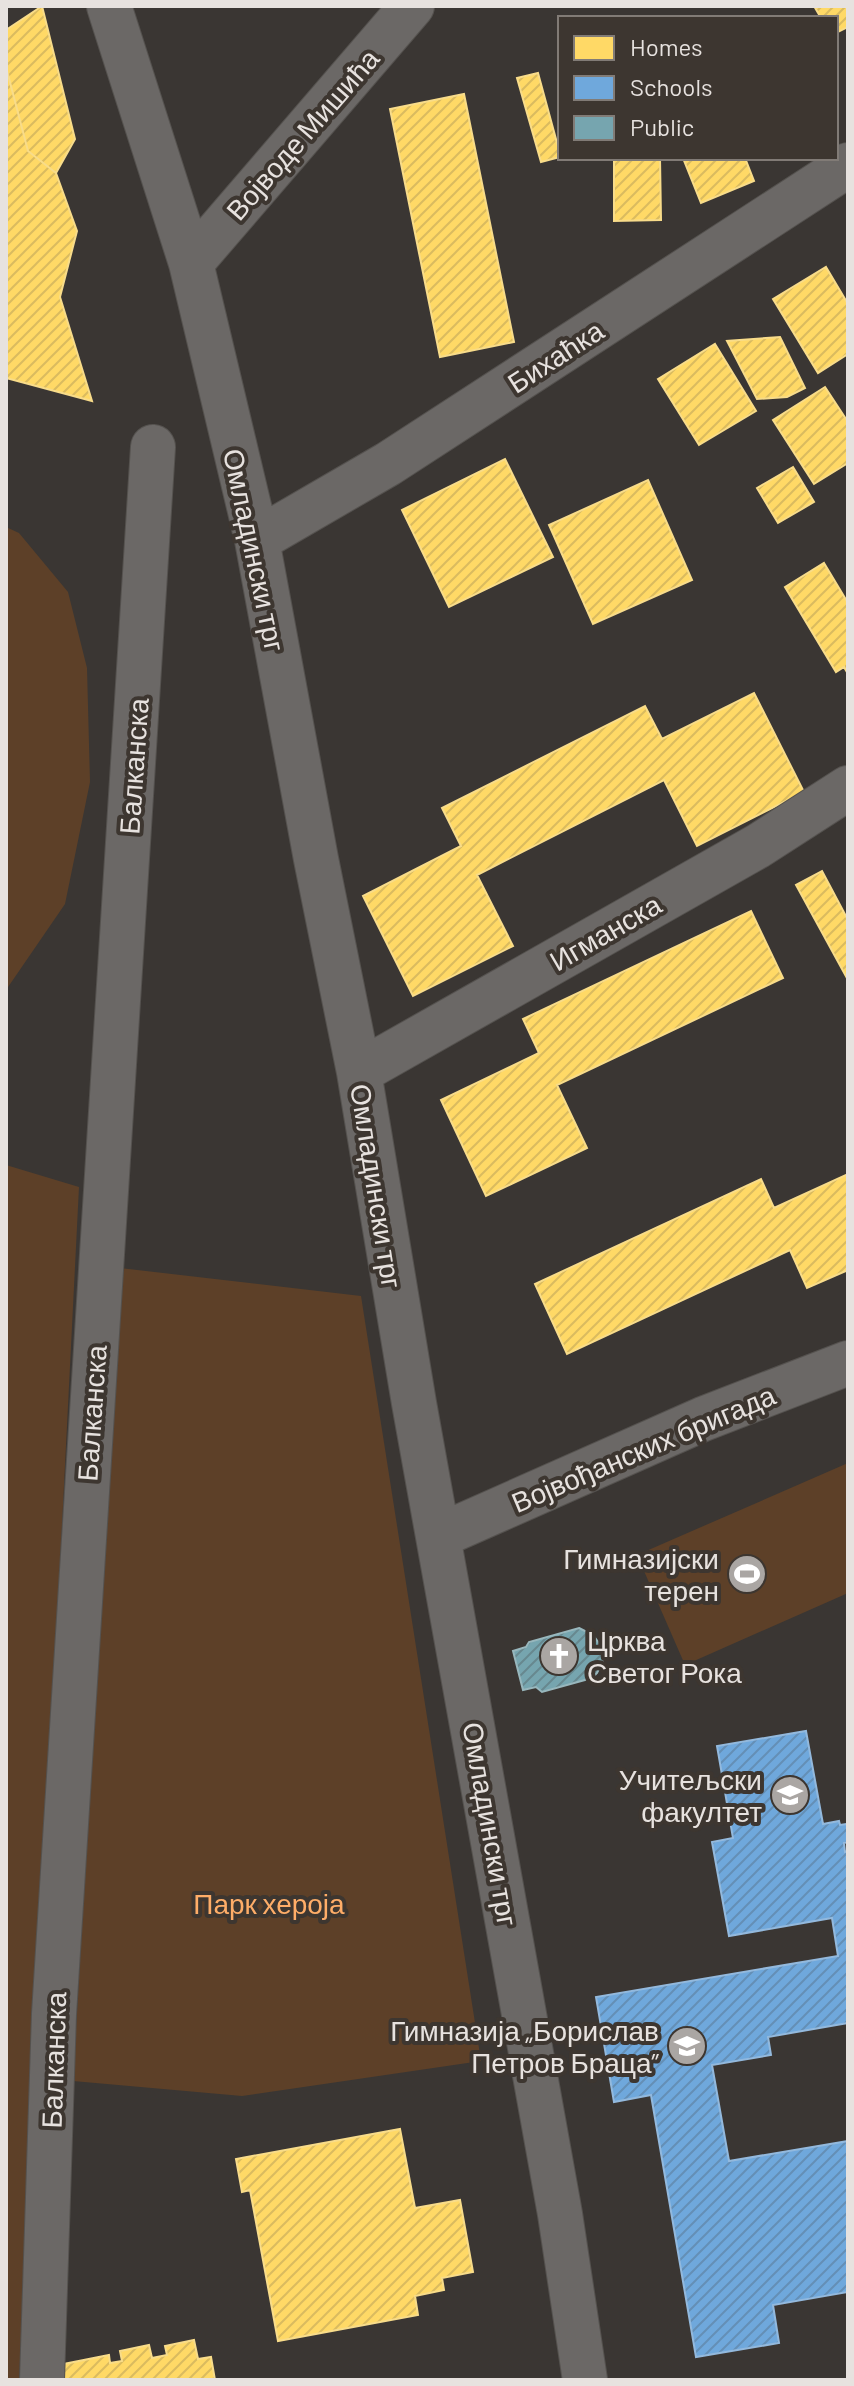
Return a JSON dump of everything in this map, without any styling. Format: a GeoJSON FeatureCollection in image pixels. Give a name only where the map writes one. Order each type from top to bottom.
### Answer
{"type":"FeatureCollection","features":[{"type":"Feature","properties":{"kind":"street","name":"Омладински трг"},"geometry":{"type":"LineString","coordinates":[[109,6],[191,263],[257,540],[359,1072],[396,1301],[549,2152],[585,2380]]}},
{"type":"Feature","properties":{"kind":"street","name":"Војводе Мишића"},"geometry":{"type":"LineString","coordinates":[[191,263],[412,6]]}},
{"type":"Feature","properties":{"kind":"street","name":"Бихаћка"},"geometry":{"type":"LineString","coordinates":[[257,540],[388,464],[848,165]]}},
{"type":"Feature","properties":{"kind":"street","name":"Балканска"},"geometry":{"type":"LineString","coordinates":[[42,2380],[54,2014],[153,447]]}},
{"type":"Feature","properties":{"kind":"street","name":"Игманска"},"geometry":{"type":"LineString","coordinates":[[359,1072],[758,846],[848,788]]}},
{"type":"Feature","properties":{"kind":"street","name":"Војвођанских бригада"},"geometry":{"type":"LineString","coordinates":[[439,1536],[703,1419],[848,1363]]}},
{"type":"Feature","properties":{"kind":"green space"},"geometry":{"type":"Polygon","coordinates":[[[6,527],[19,533],[68,592],[87,668],[90,782],[65,904],[6,990],[6,527]]]}},
{"type":"Feature","properties":{"kind":"green space"},"geometry":{"type":"Polygon","coordinates":[[[6,1165],[79,1187],[19,2380],[6,2380],[6,1165]]]}},
{"type":"Feature","properties":{"kind":"green space","name":"Парк хероја"},"geometry":{"type":"Polygon","coordinates":[[[120,1268],[361,1296],[481,2061],[242,2096],[73,2081],[120,1268]]]}},
{"type":"Feature","properties":{"kind":"green space","name":"Гимназијски терен"},"geometry":{"type":"Polygon","coordinates":[[[848,1463],[848,1593],[685,1665],[637,1555],[848,1463]]]}},
{"type":"Feature","properties":{"kind":"building: Homes"},"geometry":{"type":"Polygon","coordinates":[[[42,6],[75,139],[56,173],[28,151],[6,67],[6,30],[42,6]]]}},
{"type":"Feature","properties":{"kind":"building: Homes"},"geometry":{"type":"Polygon","coordinates":[[[814,6],[848,6],[848,27],[838,32],[838,16],[820,16],[814,6]]]}},
{"type":"Feature","properties":{"kind":"building: Homes"},"geometry":{"type":"Polygon","coordinates":[[[6,67],[28,151],[56,173],[77,231],[60,297],[92,401],[6,378],[6,67]]]}},
{"type":"Feature","properties":{"kind":"building: Homes"},"geometry":{"type":"Polygon","coordinates":[[[538,73],[558,147],[558,158],[541,162],[517,78],[538,73]]]}},
{"type":"Feature","properties":{"kind":"building: Homes"},"geometry":{"type":"Polygon","coordinates":[[[464,94],[514,342],[440,357],[390,109],[464,94]]]}},
{"type":"Feature","properties":{"kind":"building: Homes"},"geometry":{"type":"Polygon","coordinates":[[[614,160],[660,160],[661,220],[614,221],[614,160]]]}},
{"type":"Feature","properties":{"kind":"building: Homes"},"geometry":{"type":"Polygon","coordinates":[[[684,160],[746,160],[754,181],[701,203],[684,160]]]}},
{"type":"Feature","properties":{"kind":"building: Homes"},"geometry":{"type":"Polygon","coordinates":[[[826,267],[848,304],[848,354],[818,373],[773,299],[826,267]]]}},
{"type":"Feature","properties":{"kind":"building: Homes"},"geometry":{"type":"Polygon","coordinates":[[[780,337],[805,388],[787,397],[757,399],[727,341],[780,337]]]}},
{"type":"Feature","properties":{"kind":"building: Homes"},"geometry":{"type":"Polygon","coordinates":[[[715,344],[756,411],[699,445],[658,379],[715,344]]]}},
{"type":"Feature","properties":{"kind":"building: Homes"},"geometry":{"type":"Polygon","coordinates":[[[825,387],[848,422],[848,463],[814,484],[773,420],[825,387]]]}},
{"type":"Feature","properties":{"kind":"building: Homes"},"geometry":{"type":"Polygon","coordinates":[[[505,459],[553,557],[449,607],[402,510],[505,459]]]}},
{"type":"Feature","properties":{"kind":"building: Homes"},"geometry":{"type":"Polygon","coordinates":[[[793,467],[814,502],[778,523],[757,488],[793,467]]]}},
{"type":"Feature","properties":{"kind":"building: Homes"},"geometry":{"type":"Polygon","coordinates":[[[648,480],[692,580],[593,624],[549,525],[648,480]]]}},
{"type":"Feature","properties":{"kind":"building: Homes"},"geometry":{"type":"Polygon","coordinates":[[[824,563],[848,603],[848,674],[844,667],[836,672],[785,587],[824,563]]]}},
{"type":"Feature","properties":{"kind":"building: Homes"},"geometry":{"type":"Polygon","coordinates":[[[754,693],[804,792],[697,846],[664,780],[477,875],[513,946],[413,996],[363,896],[461,846],[442,808],[645,706],[662,739],[754,693]]]}},
{"type":"Feature","properties":{"kind":"building: Homes"},"geometry":{"type":"Polygon","coordinates":[[[822,871],[848,920],[848,980],[796,885],[822,871]]]}},
{"type":"Feature","properties":{"kind":"building: Homes"},"geometry":{"type":"Polygon","coordinates":[[[751,911],[783,978],[557,1085],[587,1148],[486,1196],[441,1100],[539,1053],[523,1019],[751,911]]]}},
{"type":"Feature","properties":{"kind":"building: Homes"},"geometry":{"type":"Polygon","coordinates":[[[848,1174],[848,1270],[807,1288],[790,1250],[567,1354],[535,1284],[761,1179],[774,1208],[848,1174]]]}},
{"type":"Feature","properties":{"kind":"building: Homes"},"geometry":{"type":"Polygon","coordinates":[[[400,2129],[415,2208],[460,2200],[473,2272],[442,2278],[444,2290],[415,2296],[418,2315],[278,2341],[250,2190],[242,2192],[236,2159],[400,2129]]]}},
{"type":"Feature","properties":{"kind":"building: Homes"},"geometry":{"type":"Polygon","coordinates":[[[194,2340],[198,2359],[211,2357],[215,2380],[52,2380],[59,2365],[109,2355],[110,2363],[122,2361],[120,2351],[149,2345],[152,2358],[167,2355],[165,2346],[194,2340]]]}},
{"type":"Feature","properties":{"kind":"building: Schools","name":"Гимназија „Борислав Петров Браца”"},"geometry":{"type":"Polygon","coordinates":[[[806,1731],[823,1824],[839,1821],[840,1825],[847,1824],[848,1842],[844,1843],[845,1852],[848,1851],[848,2023],[768,2037],[771,2055],[712,2065],[729,2161],[848,2141],[848,2292],[773,2305],[779,2343],[696,2357],[651,2095],[614,2102],[596,1997],[838,1956],[832,1918],[729,1936],[712,1842],[733,1838],[717,1746],[806,1731]]]}},
{"type":"Feature","properties":{"kind":"building: Public","name":"Црква Светог Рока"},"geometry":{"type":"Polygon","coordinates":[[[579,1628],[593,1635],[601,1646],[603,1661],[597,1673],[592,1678],[542,1692],[536,1687],[523,1690],[513,1651],[526,1647],[529,1642],[579,1628]]]}},
{"type":"Feature","properties":{"kind":"place","name":"Гимназијски терен"},"geometry":{"type":"Point","coordinates":[747,1574]}},
{"type":"Feature","properties":{"kind":"place","name":"Црква Светог Рока"},"geometry":{"type":"Point","coordinates":[559,1656]}},
{"type":"Feature","properties":{"kind":"place","name":"Учитељски факултет"},"geometry":{"type":"Point","coordinates":[790,1795]}},
{"type":"Feature","properties":{"kind":"place","name":"Гимназија „Борислав Петров Браца”"},"geometry":{"type":"Point","coordinates":[687,2046]}}]}
